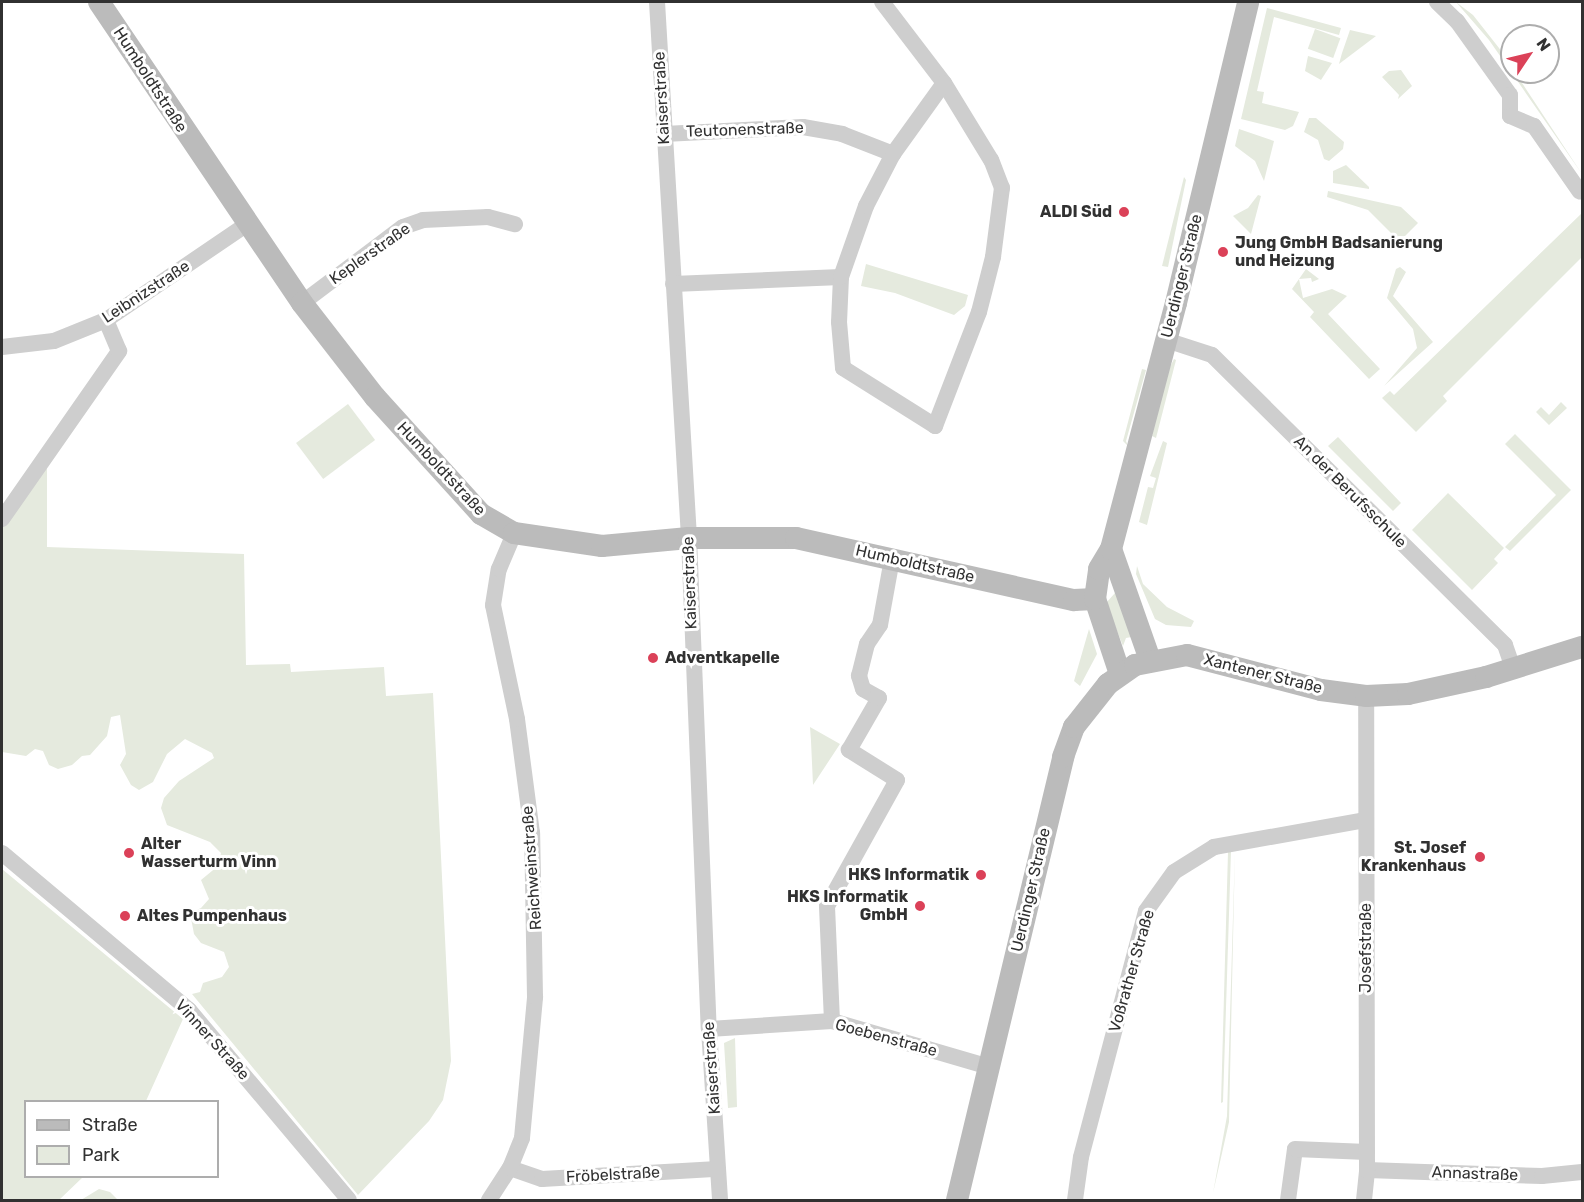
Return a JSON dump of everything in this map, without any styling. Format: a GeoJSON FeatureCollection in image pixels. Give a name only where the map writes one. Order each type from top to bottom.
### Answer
{"type":"FeatureCollection","features":[{"type":"Feature","properties":{"kind":"main road","name":"Humboldtstraße"},"geometry":{"type":"LineString","coordinates":[[99,2],[302,303],[375,397],[454,488],[480,514],[514,533],[603,546],[689,538],[796,538],[1074,600],[1095,599]]}},
{"type":"Feature","properties":{"kind":"main road","name":"Uerdinger Straße"},"geometry":{"type":"LineString","coordinates":[[957,1200],[1063,756],[1074,727],[1102,690],[1120,674],[1095,599],[1099,569],[1111,549],[1166,340],[1248,2]]}},
{"type":"Feature","properties":{"kind":"main road"},"geometry":{"type":"LineString","coordinates":[[1111,549],[1121,585],[1130,596],[1150,660]]}},
{"type":"Feature","properties":{"kind":"main road"},"geometry":{"type":"LineString","coordinates":[[1095,599],[1106,584],[1121,585]]}},
{"type":"Feature","properties":{"kind":"main road","name":"Xantener Straße"},"geometry":{"type":"LineString","coordinates":[[1120,674],[1150,660],[1197,657],[1286,682],[1366,696],[1436,690],[1582,647]]}},
{"type":"Feature","properties":{"kind":"street","name":"Kaiserstraße"},"geometry":{"type":"LineString","coordinates":[[657,2],[689,538],[709,1029],[720,1200]]}},
{"type":"Feature","properties":{"kind":"street"},"geometry":{"type":"LineString","coordinates":[[882,2],[944,82],[999,176],[1003,201],[979,312],[934,426],[843,368],[838,322],[841,277],[866,206],[893,154],[944,82]]}},
{"type":"Feature","properties":{"kind":"street"},"geometry":{"type":"LineString","coordinates":[[1437,2],[1457,21],[1510,94],[1510,116],[1534,126],[1580,192]]}},
{"type":"Feature","properties":{"kind":"street","name":"Teutonenstraße"},"geometry":{"type":"LineString","coordinates":[[664,134],[803,127],[842,134],[893,154]]}},
{"type":"Feature","properties":{"kind":"street","name":"Keplerstraße"},"geometry":{"type":"LineString","coordinates":[[302,303],[404,227],[423,220],[488,217],[515,224]]}},
{"type":"Feature","properties":{"kind":"street","name":"Leibnizstraße"},"geometry":{"type":"LineString","coordinates":[[2,346],[54,341],[105,321],[247,224]]}},
{"type":"Feature","properties":{"kind":"street"},"geometry":{"type":"LineString","coordinates":[[673,284],[841,277]]}},
{"type":"Feature","properties":{"kind":"street"},"geometry":{"type":"LineString","coordinates":[[2,519],[119,351],[105,321]]}},
{"type":"Feature","properties":{"kind":"street","name":"An der Berufsschule"},"geometry":{"type":"LineString","coordinates":[[1166,340],[1212,355],[1505,645],[1513,669]]}},
{"type":"Feature","properties":{"kind":"street","name":"Reichweinstraße"},"geometry":{"type":"LineString","coordinates":[[489,1200],[510,1168],[522,1138],[537,948],[527,794],[517,719],[493,605],[499,569],[514,533]]}},
{"type":"Feature","properties":{"kind":"street"},"geometry":{"type":"LineString","coordinates":[[832,1022],[827,906],[897,780],[849,750],[879,698],[863,689],[860,676],[867,644],[880,625],[892,559]]}},
{"type":"Feature","properties":{"kind":"street","name":"Josefstraße"},"geometry":{"type":"LineString","coordinates":[[1364,1200],[1367,1170],[1366,696]]}},
{"type":"Feature","properties":{"kind":"street","name":"Voßrather Straße"},"geometry":{"type":"LineString","coordinates":[[1075,1200],[1081,1157],[1146,911],[1174,872],[1214,847],[1365,820]]}},
{"type":"Feature","properties":{"kind":"street","name":"Vinner Straße"},"geometry":{"type":"LineString","coordinates":[[2,853],[189,1010],[349,1200]]}},
{"type":"Feature","properties":{"kind":"street","name":"Goebenstraße"},"geometry":{"type":"LineString","coordinates":[[709,1029],[832,1022],[989,1067]]}},
{"type":"Feature","properties":{"kind":"street"},"geometry":{"type":"LineString","coordinates":[[1288,1200],[1295,1149],[1367,1152]]}},
{"type":"Feature","properties":{"kind":"street","name":"Fröbelstraße"},"geometry":{"type":"LineString","coordinates":[[510,1168],[542,1179],[718,1169]]}},
{"type":"Feature","properties":{"kind":"street","name":"Annastraße"},"geometry":{"type":"LineString","coordinates":[[1367,1170],[1542,1176],[1582,1172]]}},
{"type":"Feature","properties":{"kind":"green space"},"geometry":{"type":"Polygon","coordinates":[[[1456,2],[1473,15],[1499,48],[1500,56],[1456,2]]]}},
{"type":"Feature","properties":{"kind":"green space"},"geometry":{"type":"Polygon","coordinates":[[[1267,8],[1341,28],[1339,35],[1274,17],[1257,91],[1264,92],[1262,103],[1299,112],[1293,126],[1285,130],[1241,119],[1267,8]]]}},
{"type":"Feature","properties":{"kind":"green space"},"geometry":{"type":"Polygon","coordinates":[[[1315,29],[1340,38],[1333,58],[1308,49],[1315,29]]]}},
{"type":"Feature","properties":{"kind":"green space"},"geometry":{"type":"Polygon","coordinates":[[[1350,30],[1376,36],[1339,64],[1342,53],[1350,30]]]}},
{"type":"Feature","properties":{"kind":"green space"},"geometry":{"type":"Polygon","coordinates":[[[1308,56],[1332,63],[1321,80],[1305,71],[1308,56]]]}},
{"type":"Feature","properties":{"kind":"green space"},"geometry":{"type":"Polygon","coordinates":[[[1401,70],[1412,86],[1398,99],[1399,95],[1382,77],[1389,71],[1401,70]]]}},
{"type":"Feature","properties":{"kind":"green space"},"geometry":{"type":"Polygon","coordinates":[[[1520,84],[1523,84],[1582,174],[1520,84]]]}},
{"type":"Feature","properties":{"kind":"green space"},"geometry":{"type":"Polygon","coordinates":[[[1309,118],[1316,118],[1344,142],[1343,149],[1329,161],[1324,159],[1318,140],[1304,132],[1309,118]]]}},
{"type":"Feature","properties":{"kind":"green space"},"geometry":{"type":"Polygon","coordinates":[[[1239,129],[1274,141],[1264,181],[1255,161],[1235,146],[1239,129]]]}},
{"type":"Feature","properties":{"kind":"green space"},"geometry":{"type":"Polygon","coordinates":[[[1346,165],[1369,189],[1333,183],[1333,171],[1346,165]]]}},
{"type":"Feature","properties":{"kind":"green space"},"geometry":{"type":"Polygon","coordinates":[[[1184,177],[1186,180],[1168,267],[1162,266],[1184,177]]]}},
{"type":"Feature","properties":{"kind":"green space"},"geometry":{"type":"Polygon","coordinates":[[[1328,191],[1401,207],[1418,223],[1405,236],[1395,237],[1368,210],[1327,197],[1328,191]]]}},
{"type":"Feature","properties":{"kind":"green space"},"geometry":{"type":"Polygon","coordinates":[[[1258,195],[1261,196],[1251,234],[1233,216],[1248,208],[1258,195]]]}},
{"type":"Feature","properties":{"kind":"green space"},"geometry":{"type":"Polygon","coordinates":[[[1582,213],[1582,257],[1443,396],[1447,401],[1416,432],[1382,398],[1390,391],[1394,395],[1582,213]]]}},
{"type":"Feature","properties":{"kind":"green space"},"geometry":{"type":"Polygon","coordinates":[[[866,264],[968,295],[965,306],[954,315],[895,293],[861,286],[866,264]]]}},
{"type":"Feature","properties":{"kind":"green space"},"geometry":{"type":"Polygon","coordinates":[[[1400,267],[1406,272],[1393,296],[1433,342],[1384,386],[1417,348],[1413,329],[1387,298],[1396,269],[1400,267]]]}},
{"type":"Feature","properties":{"kind":"green space"},"geometry":{"type":"Polygon","coordinates":[[[1306,269],[1319,279],[1312,282],[1311,278],[1299,279],[1306,269]]]}},
{"type":"Feature","properties":{"kind":"green space"},"geometry":{"type":"Polygon","coordinates":[[[1299,279],[1303,298],[1332,289],[1347,296],[1328,314],[1380,369],[1369,379],[1310,317],[1314,312],[1292,289],[1299,279]]]}},
{"type":"Feature","properties":{"kind":"green space"},"geometry":{"type":"Polygon","coordinates":[[[1174,359],[1176,360],[1156,438],[1152,436],[1165,377],[1174,359]]]}},
{"type":"Feature","properties":{"kind":"green space"},"geometry":{"type":"Polygon","coordinates":[[[1142,369],[1146,370],[1126,441],[1128,446],[1123,441],[1142,369]]]}},
{"type":"Feature","properties":{"kind":"green space"},"geometry":{"type":"Polygon","coordinates":[[[1561,402],[1567,408],[1549,425],[1536,412],[1541,407],[1549,415],[1561,402]]]}},
{"type":"Feature","properties":{"kind":"green space"},"geometry":{"type":"Polygon","coordinates":[[[348,404],[375,440],[323,479],[296,443],[348,404]]]}},
{"type":"Feature","properties":{"kind":"green space"},"geometry":{"type":"Polygon","coordinates":[[[1515,434],[1571,490],[1510,551],[1505,547],[1556,495],[1505,444],[1515,434]]]}},
{"type":"Feature","properties":{"kind":"green space"},"geometry":{"type":"Polygon","coordinates":[[[1338,437],[1401,503],[1393,511],[1328,446],[1338,437]]]}},
{"type":"Feature","properties":{"kind":"green space"},"geometry":{"type":"Polygon","coordinates":[[[1163,441],[1167,443],[1147,525],[1139,522],[1148,487],[1153,488],[1156,478],[1150,476],[1163,441]]]}},
{"type":"Feature","properties":{"kind":"green space"},"geometry":{"type":"Polygon","coordinates":[[[47,461],[47,547],[244,554],[246,665],[290,664],[291,672],[384,667],[386,696],[433,693],[451,1061],[443,1100],[429,1121],[358,1195],[192,994],[200,992],[203,983],[222,977],[229,967],[224,952],[201,943],[194,934],[190,913],[201,908],[209,899],[201,880],[218,866],[221,853],[210,842],[167,825],[161,808],[164,798],[179,781],[214,758],[212,753],[185,739],[167,754],[153,782],[139,790],[131,785],[120,765],[126,754],[120,715],[111,717],[107,736],[90,755],[82,756],[72,765],[58,769],[49,765],[43,751],[35,749],[26,756],[2,752],[2,524],[47,461]]]}},
{"type":"Feature","properties":{"kind":"green space"},"geometry":{"type":"Polygon","coordinates":[[[1448,493],[1504,548],[1494,559],[1498,563],[1472,590],[1412,530],[1448,493]]]}},
{"type":"Feature","properties":{"kind":"green space"},"geometry":{"type":"Polygon","coordinates":[[[1137,566],[1143,584],[1167,607],[1194,621],[1191,627],[1166,625],[1155,619],[1136,574],[1137,566]]]}},
{"type":"Feature","properties":{"kind":"green space"},"geometry":{"type":"Polygon","coordinates":[[[1115,593],[1137,636],[1126,638],[1123,646],[1106,603],[1115,593]]]}},
{"type":"Feature","properties":{"kind":"green space"},"geometry":{"type":"Polygon","coordinates":[[[1089,629],[1097,654],[1080,686],[1074,681],[1089,629]]]}},
{"type":"Feature","properties":{"kind":"green space"},"geometry":{"type":"Polygon","coordinates":[[[810,727],[840,744],[813,785],[811,741],[810,727]]]}},
{"type":"Feature","properties":{"kind":"green space"},"geometry":{"type":"Polygon","coordinates":[[[1235,850],[1229,1122],[1213,1193],[1227,1116],[1235,850]]]}},
{"type":"Feature","properties":{"kind":"green space"},"geometry":{"type":"Polygon","coordinates":[[[1231,851],[1223,1102],[1221,1103],[1228,852],[1231,851]]]}},
{"type":"Feature","properties":{"kind":"green space"},"geometry":{"type":"Polygon","coordinates":[[[2,869],[183,1019],[146,1100],[24,1100],[24,1178],[82,1178],[59,1200],[2,1200],[2,869]]]}},
{"type":"Feature","properties":{"kind":"green space"},"geometry":{"type":"Polygon","coordinates":[[[735,1038],[737,1107],[728,1108],[724,1043],[735,1038]]]}},
{"type":"Feature","properties":{"kind":"green space"},"geometry":{"type":"Polygon","coordinates":[[[99,1189],[110,1192],[118,1200],[81,1200],[99,1189]]]}},
{"type":"Feature","properties":{"kind":"place","name":"ALDI Süd"},"geometry":{"type":"Point","coordinates":[1124,212]}},
{"type":"Feature","properties":{"kind":"place","name":"Jung GmbH Badsanierung und Heizung"},"geometry":{"type":"Point","coordinates":[1223,252]}},
{"type":"Feature","properties":{"kind":"place","name":"Adventkapelle"},"geometry":{"type":"Point","coordinates":[653,658]}},
{"type":"Feature","properties":{"kind":"place","name":"Alter Wasserturm Vinn"},"geometry":{"type":"Point","coordinates":[129,853]}},
{"type":"Feature","properties":{"kind":"place","name":"St. Josef Krankenhaus"},"geometry":{"type":"Point","coordinates":[1480,857]}},
{"type":"Feature","properties":{"kind":"place","name":"HKS Informatik"},"geometry":{"type":"Point","coordinates":[981,875]}},
{"type":"Feature","properties":{"kind":"place","name":"HKS Informatik GmbH"},"geometry":{"type":"Point","coordinates":[920,906]}},
{"type":"Feature","properties":{"kind":"place","name":"Altes Pumpenhaus"},"geometry":{"type":"Point","coordinates":[125,916]}}]}
